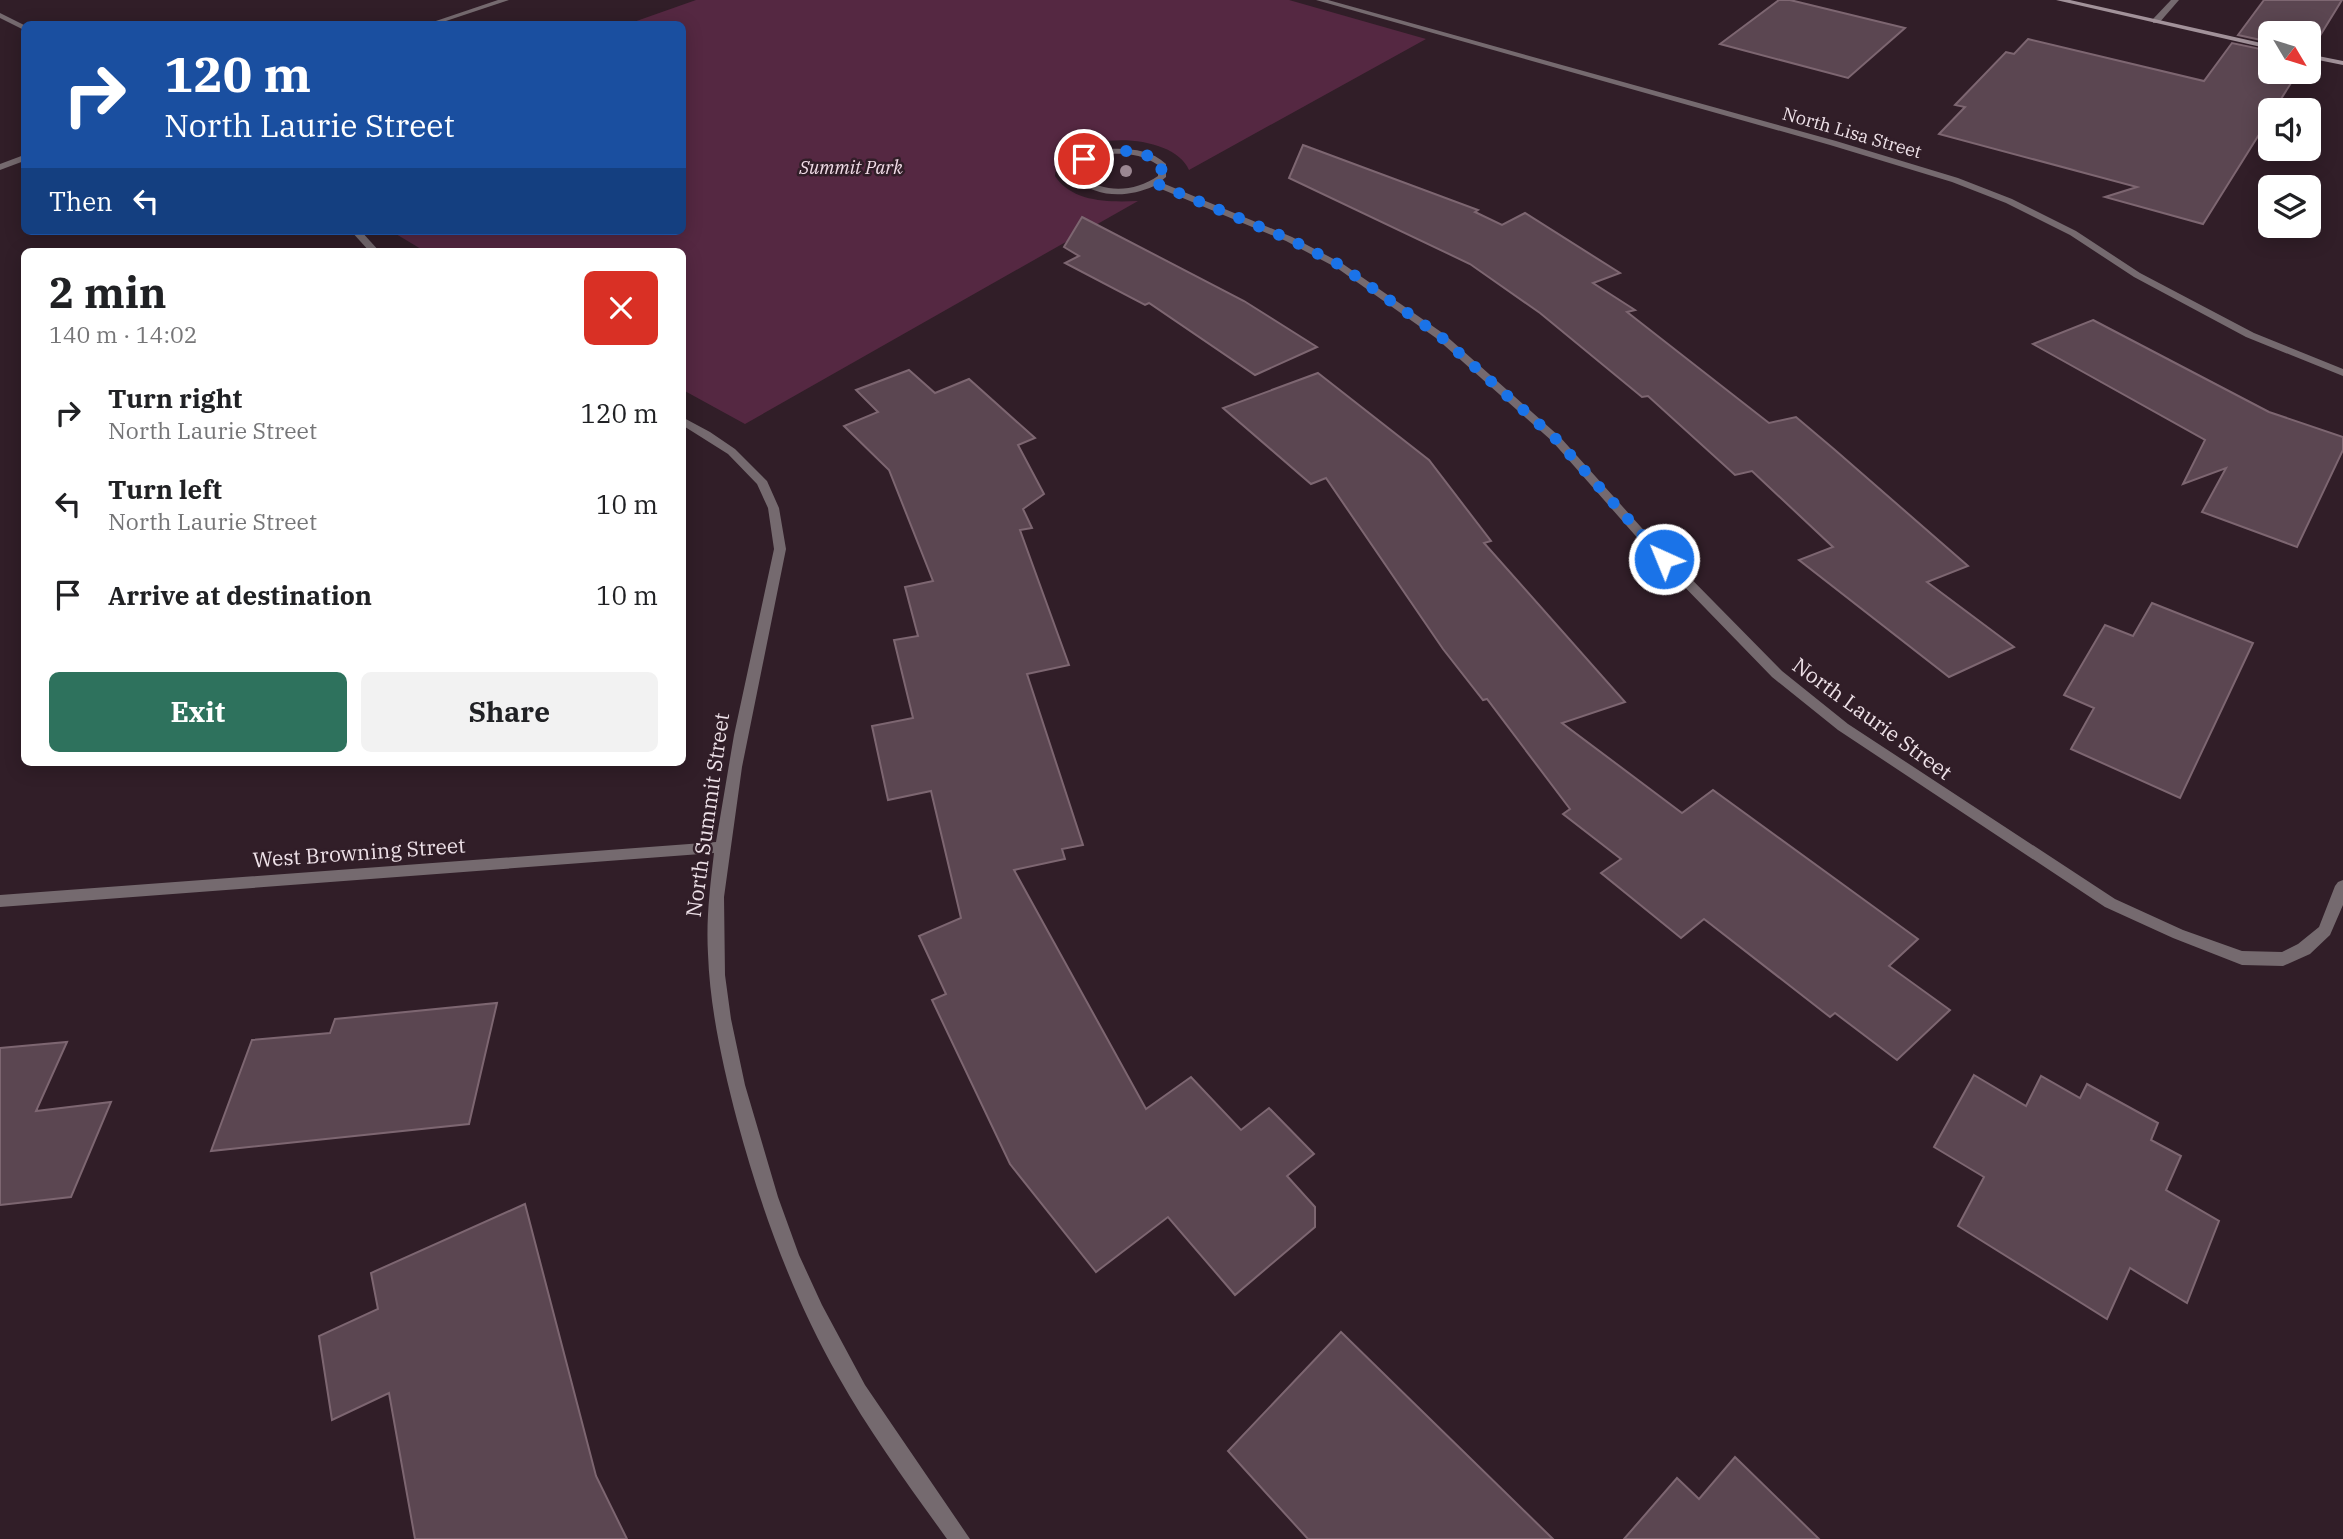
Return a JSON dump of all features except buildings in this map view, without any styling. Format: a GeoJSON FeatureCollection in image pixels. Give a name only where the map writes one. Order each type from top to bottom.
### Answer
{"type":"FeatureCollection","features":[{"type":"Feature","properties":{"kind":"main road"},"geometry":{"type":"LineString","coordinates":[[2060,0],[2258,44]]}},
{"type":"Feature","properties":{"kind":"main road"},"geometry":{"type":"LineString","coordinates":[[2321,59],[2343,63]]}},
{"type":"Feature","properties":{"kind":"street"},"geometry":{"type":"LineString","coordinates":[[440,21],[505,0]]}},
{"type":"Feature","properties":{"kind":"street","name":"North Lisa Street"},"geometry":{"type":"LineString","coordinates":[[1320,0],[1819,139],[1955,180],[2009,201],[2073,233],[2137,275],[2250,335],[2343,373]]}},
{"type":"Feature","properties":{"kind":"street"},"geometry":{"type":"LineString","coordinates":[[2156,21],[2175,0]]}},
{"type":"Feature","properties":{"kind":"street"},"geometry":{"type":"LineString","coordinates":[[0,15],[21,26]]}},
{"type":"Feature","properties":{"kind":"street"},"geometry":{"type":"LineString","coordinates":[[1134,152],[1155,159],[1161,164],[1162,177],[1155,183],[1133,191],[1104,191],[1083,183],[1075,171],[1077,165],[1095,155],[1134,152]]}},
{"type":"Feature","properties":{"kind":"street"},"geometry":{"type":"LineString","coordinates":[[0,167],[21,160]]}},
{"type":"Feature","properties":{"kind":"street","name":"North Laurie Street"},"geometry":{"type":"LineString","coordinates":[[1155,183],[1265,228],[1340,265],[1440,336],[1556,439],[1645,539],[1777,674],[1843,727],[2110,903],[2178,934],[2242,958],[2283,959],[2304,950],[2325,931],[2343,886]]}},
{"type":"Feature","properties":{"kind":"street"},"geometry":{"type":"LineString","coordinates":[[360,235],[371,248]]}},
{"type":"Feature","properties":{"kind":"street","name":"North Summit Street"},"geometry":{"type":"LineString","coordinates":[[686,422],[722,443],[747,465],[768,493],[776,518],[780,549],[738,750],[722,847],[715,930],[720,1008],[731,1068],[754,1152],[781,1233],[829,1342],[889,1441],[960,1539]]}},
{"type":"Feature","properties":{"kind":"street","name":"West Browning Street"},"geometry":{"type":"LineString","coordinates":[[0,901],[722,847]]}},
{"type":"Feature","properties":{"kind":"green space","name":"Summit Park"},"geometry":{"type":"Polygon","coordinates":[[[696,0],[1289,0],[1426,39],[1189,170],[1178,156],[1161,147],[1139,142],[1116,140],[1094,143],[1074,150],[1061,161],[1055,176],[1063,185],[1093,199],[1138,201],[745,424],[686,392],[686,248],[419,248],[398,235],[686,235],[686,21],[636,21],[696,0]]]}},
{"type":"Feature","properties":{"kind":"route"},"geometry":{"type":"LineString","coordinates":[[1084,159],[1120,151],[1134,152],[1155,159],[1163,170],[1162,177],[1155,183],[1227,211],[1340,265],[1440,336],[1511,397],[1556,439],[1664,559]]}}]}
